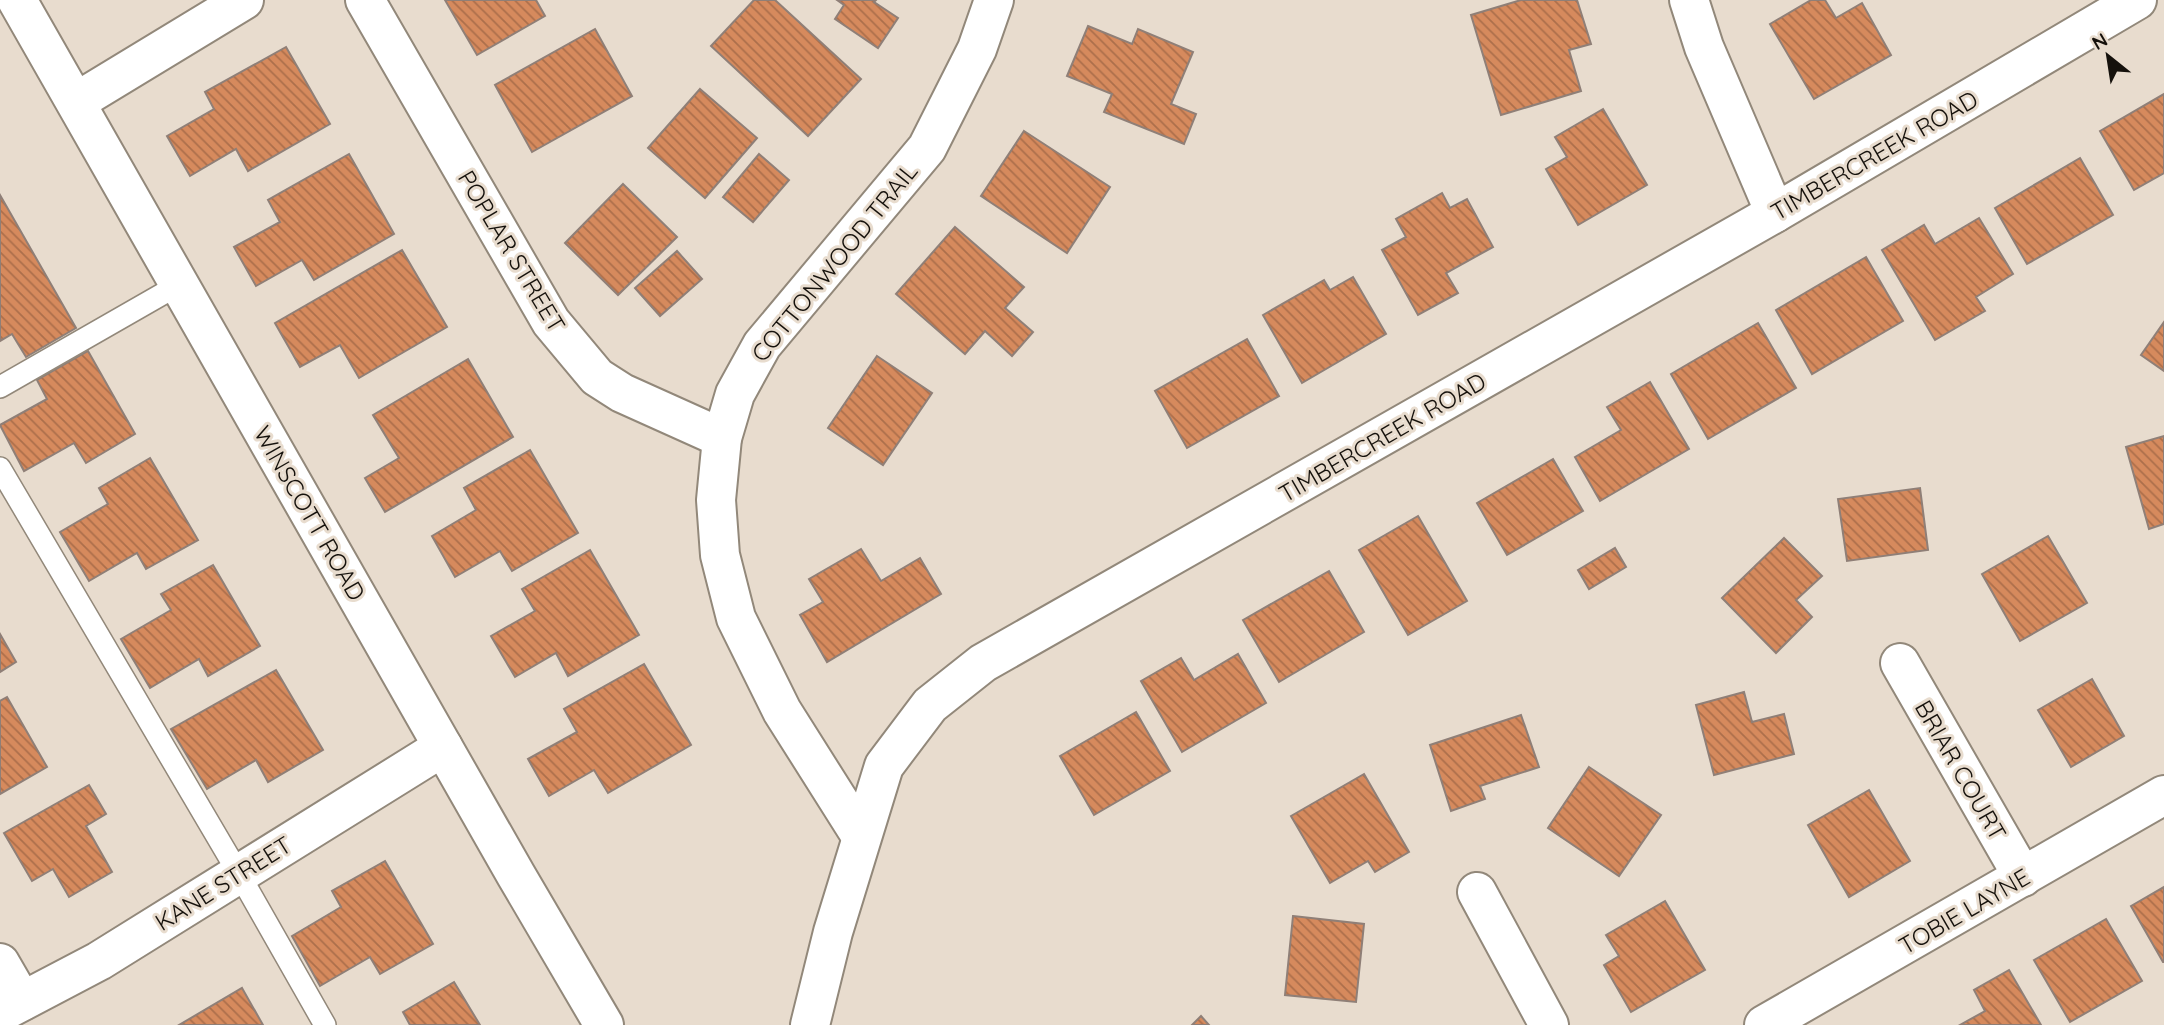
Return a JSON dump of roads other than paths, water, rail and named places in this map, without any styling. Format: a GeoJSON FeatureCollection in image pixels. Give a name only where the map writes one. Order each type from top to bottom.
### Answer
{"type":"FeatureCollection","features":[{"type":"Feature","properties":{"kind":"street","name":"WINSCOTT ROAD"},"geometry":{"type":"LineString","coordinates":[[17,0],[516,875],[606,1024]]}},
{"type":"Feature","properties":{"kind":"street"},"geometry":{"type":"LineString","coordinates":[[76,102],[244,0]]}},
{"type":"Feature","properties":{"kind":"street","name":"POPLAR STREET"},"geometry":{"type":"LineString","coordinates":[[365,0],[551,322],[597,377],[622,393],[722,438]]}},
{"type":"Feature","properties":{"kind":"street","name":"COTTONWOOD TRAIL"},"geometry":{"type":"LineString","coordinates":[[861,836],[782,711],[736,618],[720,555],[716,500],[722,438],[735,394],[762,345],[927,148],[977,49],[994,0]]}},
{"type":"Feature","properties":{"kind":"street"},"geometry":{"type":"LineString","coordinates":[[1689,0],[1704,47],[1775,213]]}},
{"type":"Feature","properties":{"kind":"street","name":"TIMBERCREEK ROAD"},"geometry":{"type":"LineString","coordinates":[[805,1023],[884,766],[930,705],[983,663],[1775,213],[2137,0]]}},
{"type":"Feature","properties":{"kind":"street","name":"BRIAR COURT"},"geometry":{"type":"LineString","coordinates":[[1900,663],[2023,877]]}},
{"type":"Feature","properties":{"kind":"street","name":"KANE STREET"},"geometry":{"type":"LineString","coordinates":[[11,1007],[99,961],[443,747]]}},
{"type":"Feature","properties":{"kind":"street","name":"TOBIE LAYNE"},"geometry":{"type":"LineString","coordinates":[[1763,1025],[2164,795]]}},
{"type":"Feature","properties":{"kind":"street"},"geometry":{"type":"LineString","coordinates":[[1477,892],[1549,1025]]}},
{"type":"Feature","properties":{"kind":"street"},"geometry":{"type":"LineString","coordinates":[[0,963],[11,1007]]}},
{"type":"Feature","properties":{"kind":"lane"},"geometry":{"type":"LineString","coordinates":[[0,6],[10,0]]}},
{"type":"Feature","properties":{"kind":"lane"},"geometry":{"type":"LineString","coordinates":[[0,387],[180,284]]}},
{"type":"Feature","properties":{"kind":"lane"},"geometry":{"type":"LineString","coordinates":[[0,468],[326,1025]]}}]}
